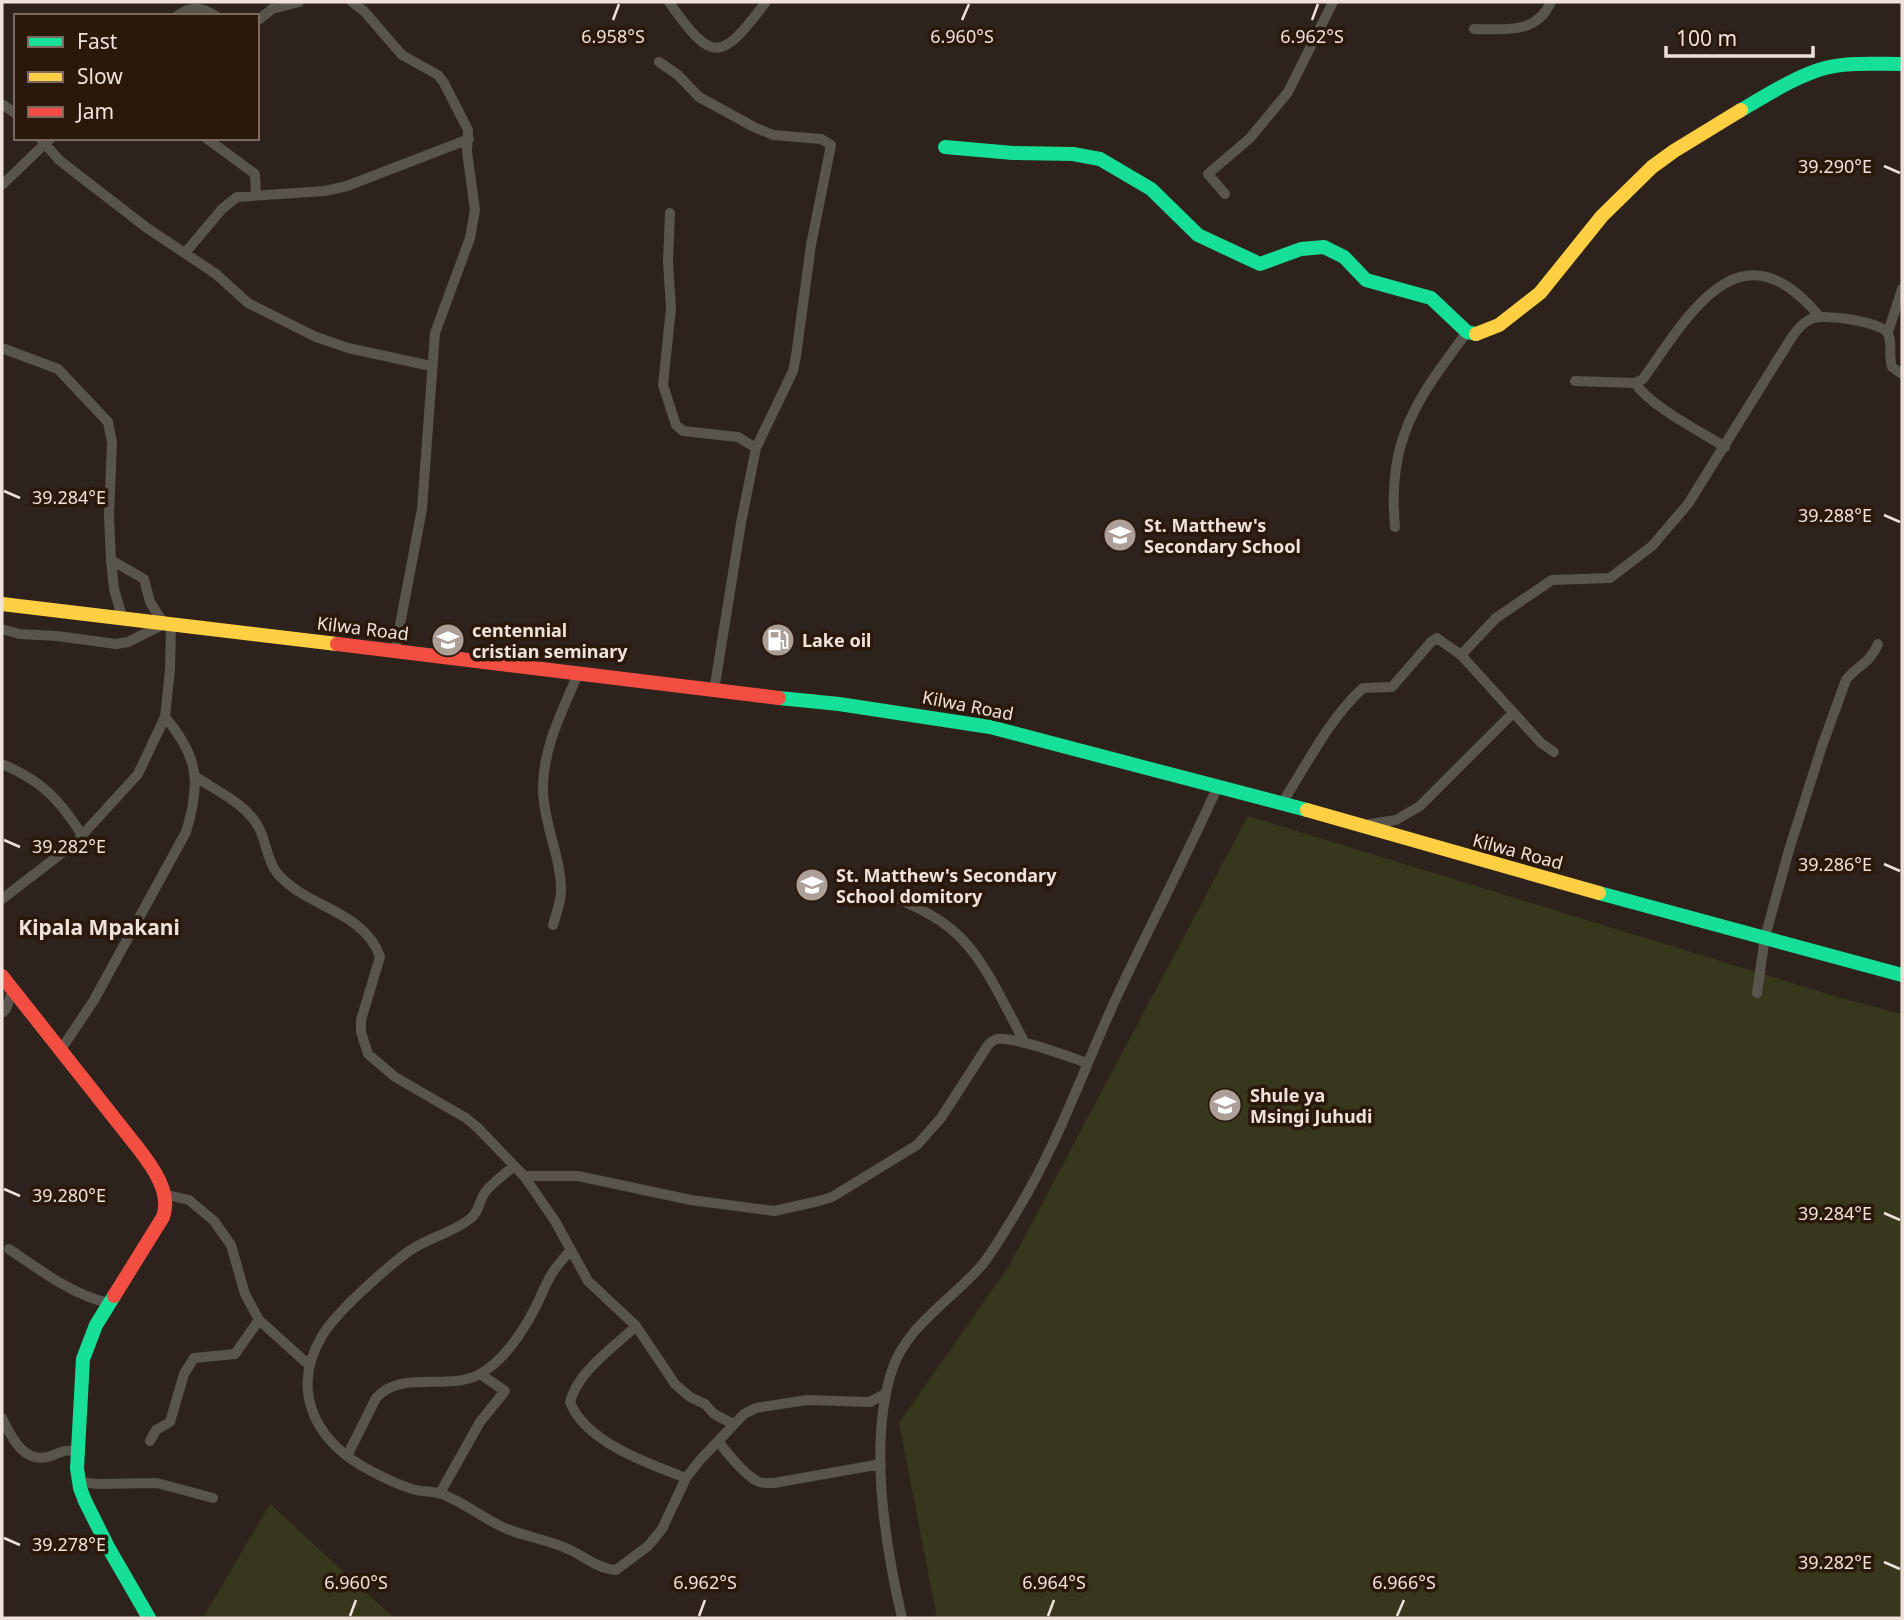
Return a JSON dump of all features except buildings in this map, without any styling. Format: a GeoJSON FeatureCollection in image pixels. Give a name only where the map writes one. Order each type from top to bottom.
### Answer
{"type":"FeatureCollection","features":[{"type":"Feature","properties":{"kind":"main road"},"geometry":{"type":"LineString","coordinates":[[945,147],[1013,153],[1073,154],[1100,159],[1151,189],[1198,235],[1260,264],[1301,249],[1325,247],[1344,257],[1366,280],[1431,298],[1467,332],[1475,335],[1499,325],[1540,293],[1602,216],[1653,167],[1722,121],[1798,79],[1826,68],[1854,64],[1902,64]]}},
{"type":"Feature","properties":{"kind":"main road","name":"Kilwa Road"},"geometry":{"type":"LineString","coordinates":[[2,604],[839,704],[990,727],[1282,803],[1357,826],[1902,975]]}},
{"type":"Feature","properties":{"kind":"main road"},"geometry":{"type":"LineString","coordinates":[[2,976],[142,1151],[155,1173],[166,1205],[164,1216],[96,1325],[83,1359],[77,1468],[85,1501],[149,1618]]}},
{"type":"Feature","properties":{"kind":"street"},"geometry":{"type":"LineString","coordinates":[[259,19],[272,9],[299,2]]}},
{"type":"Feature","properties":{"kind":"street"},"geometry":{"type":"LineString","coordinates":[[352,2],[364,11],[402,55],[438,75],[468,130],[467,152],[475,210],[470,238],[435,333],[422,509],[395,651]]}},
{"type":"Feature","properties":{"kind":"street"},"geometry":{"type":"LineString","coordinates":[[669,2],[694,35],[714,49],[726,46],[738,36],[766,2]]}},
{"type":"Feature","properties":{"kind":"street"},"geometry":{"type":"LineString","coordinates":[[1225,194],[1208,174],[1250,138],[1288,92],[1333,2]]}},
{"type":"Feature","properties":{"kind":"street"},"geometry":{"type":"LineString","coordinates":[[1474,29],[1515,29],[1528,26],[1545,14],[1550,2]]}},
{"type":"Feature","properties":{"kind":"street"},"geometry":{"type":"LineString","coordinates":[[180,14],[198,7],[212,14]]}},
{"type":"Feature","properties":{"kind":"street"},"geometry":{"type":"LineString","coordinates":[[659,62],[678,75],[699,97],[754,127],[773,135],[821,139],[831,144],[811,245],[794,365],[756,448],[714,691]]}},
{"type":"Feature","properties":{"kind":"street"},"geometry":{"type":"LineString","coordinates":[[186,253],[229,201],[237,197],[325,191],[347,186],[469,139]]}},
{"type":"Feature","properties":{"kind":"street"},"geometry":{"type":"LineString","coordinates":[[2,185],[46,140],[59,160],[147,228],[216,274],[247,303],[316,337],[348,348],[431,366]]}},
{"type":"Feature","properties":{"kind":"street"},"geometry":{"type":"LineString","coordinates":[[209,140],[255,174],[256,194]]}},
{"type":"Feature","properties":{"kind":"street"},"geometry":{"type":"LineString","coordinates":[[670,213],[668,262],[671,308],[663,385],[670,411],[677,427],[684,431],[738,437],[756,448]]}},
{"type":"Feature","properties":{"kind":"street"},"geometry":{"type":"LineString","coordinates":[[1575,381],[1635,383],[1643,379],[1701,300],[1717,287],[1735,278],[1754,276],[1782,282],[1795,291],[1819,316]]}},
{"type":"Feature","properties":{"kind":"street"},"geometry":{"type":"LineString","coordinates":[[1902,289],[1888,332],[1892,367],[1902,374]]}},
{"type":"Feature","properties":{"kind":"street"},"geometry":{"type":"LineString","coordinates":[[1461,655],[1496,618],[1552,580],[1604,579],[1652,546],[1676,519],[1725,447],[1796,333],[1810,319],[1819,316],[1869,324],[1888,332]]}},
{"type":"Feature","properties":{"kind":"street"},"geometry":{"type":"LineString","coordinates":[[1395,527],[1395,463],[1409,422],[1421,395],[1467,332]]}},
{"type":"Feature","properties":{"kind":"street"},"geometry":{"type":"LineString","coordinates":[[2,348],[58,369],[108,422],[112,442],[111,560],[114,589],[122,620]]}},
{"type":"Feature","properties":{"kind":"street"},"geometry":{"type":"LineString","coordinates":[[1635,383],[1640,391],[1653,401],[1725,447]]}},
{"type":"Feature","properties":{"kind":"street"},"geometry":{"type":"LineString","coordinates":[[2,899],[82,835],[138,774],[165,717],[170,670],[167,624],[150,602],[144,579],[111,560]]}},
{"type":"Feature","properties":{"kind":"street"},"geometry":{"type":"LineString","coordinates":[[2,629],[19,634],[116,644],[128,642],[167,624]]}},
{"type":"Feature","properties":{"kind":"street"},"geometry":{"type":"LineString","coordinates":[[1282,803],[1321,738],[1343,708],[1363,688],[1392,687],[1434,639],[1441,639],[1461,655],[1541,743],[1554,752]]}},
{"type":"Feature","properties":{"kind":"street"},"geometry":{"type":"LineString","coordinates":[[1756,993],[1765,937],[1788,850],[1841,692],[1848,677],[1871,659],[1878,644]]}},
{"type":"Feature","properties":{"kind":"street"},"geometry":{"type":"LineString","coordinates":[[553,925],[561,892],[559,870],[545,811],[545,766],[559,718],[579,672]]}},
{"type":"Feature","properties":{"kind":"street"},"geometry":{"type":"LineString","coordinates":[[1357,826],[1396,820],[1411,812],[1513,713]]}},
{"type":"Feature","properties":{"kind":"street"},"geometry":{"type":"LineString","coordinates":[[62,1048],[94,1000],[182,843],[191,814],[196,777],[188,751],[178,732],[165,717]]}},
{"type":"Feature","properties":{"kind":"street"},"geometry":{"type":"LineString","coordinates":[[2,764],[29,776],[48,791],[66,810],[82,835]]}},
{"type":"Feature","properties":{"kind":"street"},"geometry":{"type":"LineString","coordinates":[[196,777],[252,817],[264,839],[276,873],[303,894],[355,923],[373,944],[380,957],[361,1020],[361,1032],[368,1054],[375,1063],[478,1128],[524,1176],[555,1221],[588,1280],[636,1326],[675,1384],[714,1414],[733,1424]]}},
{"type":"Feature","properties":{"kind":"street"},"geometry":{"type":"LineString","coordinates":[[902,1618],[889,1555],[880,1475],[886,1394],[893,1365],[932,1312],[981,1265],[1015,1215],[1047,1157],[1117,997],[1218,786]]}},
{"type":"Feature","properties":{"kind":"street"},"geometry":{"type":"LineString","coordinates":[[894,897],[933,916],[968,945],[1025,1043]]}},
{"type":"Feature","properties":{"kind":"street"},"geometry":{"type":"LineString","coordinates":[[2,1013],[13,989]]}},
{"type":"Feature","properties":{"kind":"street"},"geometry":{"type":"LineString","coordinates":[[524,1176],[578,1176],[691,1200],[774,1211],[802,1206],[832,1198],[917,1144],[941,1118],[993,1041],[998,1039],[1025,1043],[1088,1063]]}},
{"type":"Feature","properties":{"kind":"street"},"geometry":{"type":"LineString","coordinates":[[514,1166],[486,1191],[478,1210],[469,1220],[432,1237],[406,1253],[345,1308],[321,1336],[308,1379],[311,1411],[324,1434],[348,1456],[401,1485],[440,1493],[509,1530],[566,1548],[595,1564],[616,1570],[648,1546],[662,1528],[686,1478],[744,1414],[756,1408],[807,1400],[870,1402],[886,1394]]}},
{"type":"Feature","properties":{"kind":"street"},"geometry":{"type":"LineString","coordinates":[[163,1194],[189,1200],[214,1221],[223,1233],[237,1263],[249,1305],[259,1320],[310,1366]]}},
{"type":"Feature","properties":{"kind":"street"},"geometry":{"type":"LineString","coordinates":[[9,1249],[61,1283],[92,1299],[109,1303]]}},
{"type":"Feature","properties":{"kind":"street"},"geometry":{"type":"LineString","coordinates":[[348,1456],[376,1398],[384,1390],[404,1382],[455,1382],[480,1374],[500,1357],[525,1326],[554,1271],[570,1251]]}},
{"type":"Feature","properties":{"kind":"street"},"geometry":{"type":"LineString","coordinates":[[150,1441],[156,1430],[170,1422],[184,1374],[194,1359],[235,1354],[259,1320]]}},
{"type":"Feature","properties":{"kind":"street"},"geometry":{"type":"LineString","coordinates":[[636,1326],[584,1375],[570,1402],[578,1418],[594,1433],[636,1457],[686,1478]]}},
{"type":"Feature","properties":{"kind":"street"},"geometry":{"type":"LineString","coordinates":[[440,1493],[480,1422],[505,1391],[480,1374]]}},
{"type":"Feature","properties":{"kind":"street"},"geometry":{"type":"LineString","coordinates":[[2,1418],[13,1441],[31,1456],[48,1457],[64,1450],[78,1451]]}},
{"type":"Feature","properties":{"kind":"street"},"geometry":{"type":"LineString","coordinates":[[718,1441],[727,1454],[755,1480],[762,1483],[881,1464]]}},
{"type":"Feature","properties":{"kind":"street"},"geometry":{"type":"LineString","coordinates":[[79,1482],[157,1483],[213,1498]]}},
{"type":"Feature","properties":{"kind":"shaded area"},"geometry":{"type":"Polygon","coordinates":[[[1248,816],[1841,998],[1902,1014],[1902,1618],[937,1618],[899,1423],[1009,1266],[1248,816]]]}},
{"type":"Feature","properties":{"kind":"shaded area"},"geometry":{"type":"Polygon","coordinates":[[[270,1504],[394,1618],[203,1618],[270,1504]]]}},
{"type":"Feature","properties":{"kind":"traffic: fast"},"geometry":{"type":"LineString","coordinates":[[1741,110],[1814,71],[1853,64],[1902,64]]}},
{"type":"Feature","properties":{"kind":"traffic: fast"},"geometry":{"type":"LineString","coordinates":[[945,147],[1013,153],[1073,154],[1100,159],[1151,189],[1198,235],[1260,264],[1301,249],[1324,247],[1344,257],[1366,280],[1431,298],[1467,332],[1476,334]]}},
{"type":"Feature","properties":{"kind":"traffic: fast"},"geometry":{"type":"LineString","coordinates":[[779,698],[839,704],[990,727],[1307,810]]}},
{"type":"Feature","properties":{"kind":"traffic: fast"},"geometry":{"type":"LineString","coordinates":[[1599,893],[1902,975]]}},
{"type":"Feature","properties":{"kind":"traffic: fast"},"geometry":{"type":"LineString","coordinates":[[114,1296],[96,1325],[83,1359],[77,1468],[85,1501],[149,1618]]}},
{"type":"Feature","properties":{"kind":"traffic: slow"},"geometry":{"type":"LineString","coordinates":[[1476,334],[1499,325],[1540,293],[1602,216],[1652,167],[1741,110]]}},
{"type":"Feature","properties":{"kind":"traffic: slow"},"geometry":{"type":"LineString","coordinates":[[2,604],[337,644]]}},
{"type":"Feature","properties":{"kind":"traffic: slow"},"geometry":{"type":"LineString","coordinates":[[1307,810],[1599,893]]}},
{"type":"Feature","properties":{"kind":"traffic: jam"},"geometry":{"type":"LineString","coordinates":[[337,644],[779,698]]}},
{"type":"Feature","properties":{"kind":"traffic: jam"},"geometry":{"type":"LineString","coordinates":[[2,976],[143,1155],[163,1189],[163,1217],[114,1296]]}},
{"type":"Feature","properties":{"kind":"place","name":"St. Matthew's Secondary School"},"geometry":{"type":"Point","coordinates":[1120,535]}},
{"type":"Feature","properties":{"kind":"place","name":"centennial cristian seminary"},"geometry":{"type":"Point","coordinates":[448,640]}},
{"type":"Feature","properties":{"kind":"place","name":"Lake oil"},"geometry":{"type":"Point","coordinates":[778,640]}},
{"type":"Feature","properties":{"kind":"place","name":"St. Matthew's Secondary School domitory"},"geometry":{"type":"Point","coordinates":[812,885]}},
{"type":"Feature","properties":{"kind":"place","name":"Shule ya Msingi Juhudi"},"geometry":{"type":"Point","coordinates":[1225,1105]}},
{"type":"Feature","properties":{"kind":"district","name":"Kipala Mpakani"},"geometry":{"type":"Point","coordinates":[99,927]}}]}
